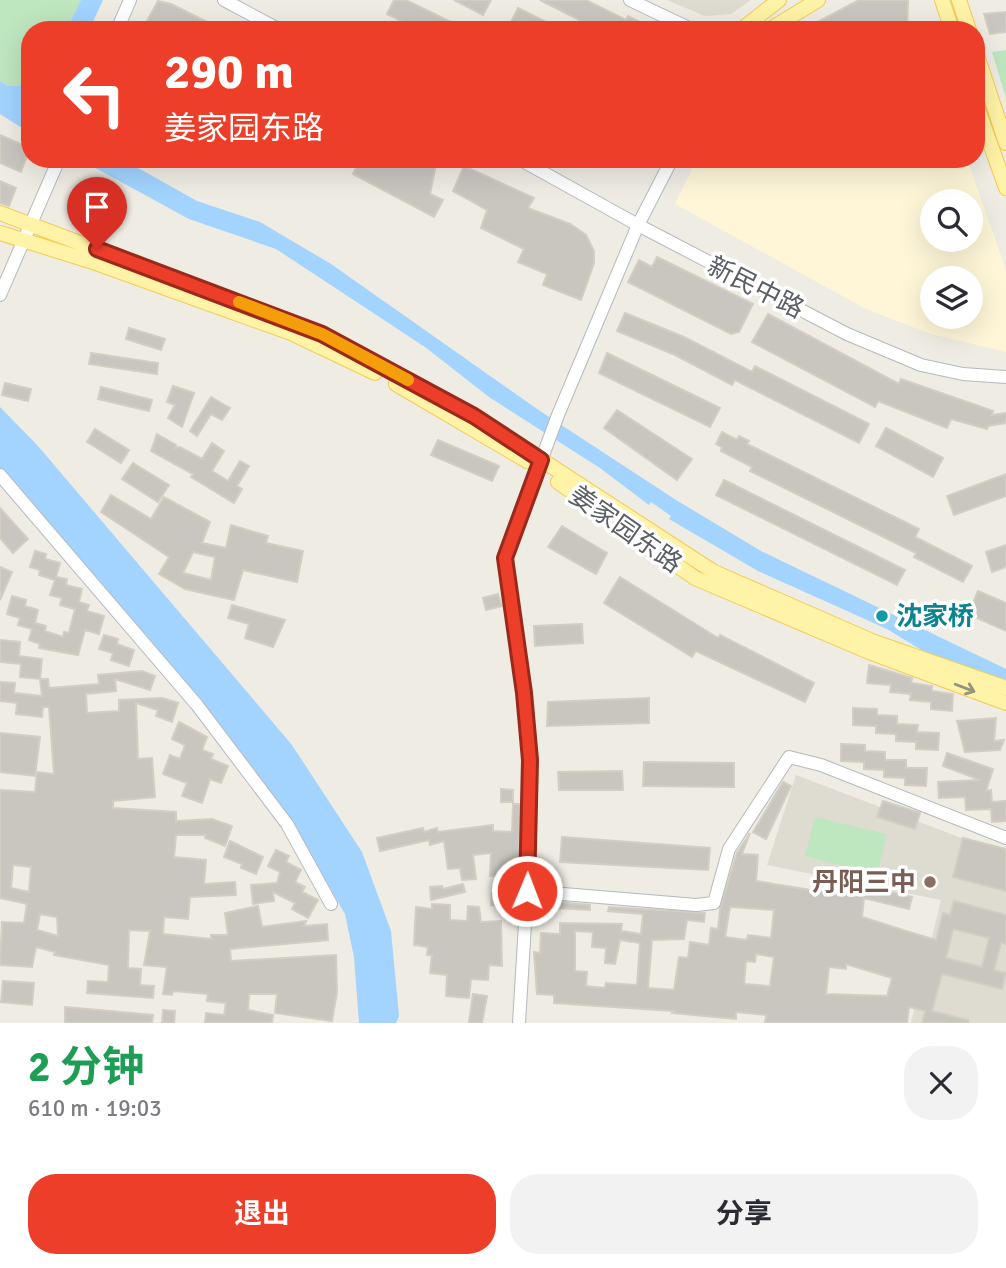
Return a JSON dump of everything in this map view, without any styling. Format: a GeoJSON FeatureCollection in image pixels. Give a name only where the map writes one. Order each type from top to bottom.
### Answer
{"type":"FeatureCollection","features":[{"type":"Feature","properties":{"kind":"main road"},"geometry":{"type":"LineString","coordinates":[[752,21],[779,0]]}},
{"type":"Feature","properties":{"kind":"main road"},"geometry":{"type":"LineString","coordinates":[[784,21],[818,0]]}},
{"type":"Feature","properties":{"kind":"main road"},"geometry":{"type":"LineString","coordinates":[[942,0],[948,21]]}},
{"type":"Feature","properties":{"kind":"main road"},"geometry":{"type":"LineString","coordinates":[[959,0],[966,21]]}},
{"type":"Feature","properties":{"kind":"main road"},"geometry":{"type":"LineString","coordinates":[[985,79],[1006,143]]}},
{"type":"Feature","properties":{"kind":"main road"},"geometry":{"type":"LineString","coordinates":[[985,129],[1006,188]]}},
{"type":"Feature","properties":{"kind":"main road","name":"姜家园东路"},"geometry":{"type":"LineString","coordinates":[[0,213],[322,334],[474,416],[695,578],[869,652],[1006,704]]}},
{"type":"Feature","properties":{"kind":"main road","name":"姜家园东路"},"geometry":{"type":"LineString","coordinates":[[0,233],[90,261],[291,333],[387,379],[540,464],[714,572],[872,641],[1006,688]]}},
{"type":"Feature","properties":{"kind":"street"},"geometry":{"type":"LineString","coordinates":[[121,21],[130,0]]}},
{"type":"Feature","properties":{"kind":"street"},"geometry":{"type":"LineString","coordinates":[[224,0],[264,21]]}},
{"type":"Feature","properties":{"kind":"street"},"geometry":{"type":"LineString","coordinates":[[630,0],[674,21]]}},
{"type":"Feature","properties":{"kind":"street"},"geometry":{"type":"LineString","coordinates":[[0,295],[55,168]]}},
{"type":"Feature","properties":{"kind":"street","name":"新民中路"},"geometry":{"type":"LineString","coordinates":[[536,168],[638,225],[847,334],[921,365],[963,374],[1006,377]]}},
{"type":"Feature","properties":{"kind":"street"},"geometry":{"type":"LineString","coordinates":[[519,1023],[527,891],[530,760],[524,693],[505,558],[558,415],[638,225],[667,168]]}},
{"type":"Feature","properties":{"kind":"street"},"geometry":{"type":"LineString","coordinates":[[0,475],[197,705],[287,824],[331,904]]}},
{"type":"Feature","properties":{"kind":"street"},"geometry":{"type":"LineString","coordinates":[[527,891],[696,905],[714,903],[729,849],[789,757],[821,765],[1006,838]]}},
{"type":"Feature","properties":{"kind":"shaded area"},"geometry":{"type":"Polygon","coordinates":[[[667,0],[751,0],[731,14],[705,16],[667,0]]]}},
{"type":"Feature","properties":{"kind":"shaded area"},"geometry":{"type":"Polygon","coordinates":[[[693,168],[970,168],[978,189],[920,189],[920,252],[983,252],[983,205],[1006,270],[1006,352],[931,334],[866,309],[675,204],[693,168]]]}},
{"type":"Feature","properties":{"kind":"shaded area","name":"丹阳三中"},"geometry":{"type":"Polygon","coordinates":[[[796,775],[1006,855],[1006,1023],[911,1023],[941,900],[767,865],[796,775]]]}},
{"type":"Feature","properties":{"kind":"green space"},"geometry":{"type":"Polygon","coordinates":[[[0,0],[81,0],[70,21],[21,21],[21,85],[7,86],[0,81],[0,0]]]}},
{"type":"Feature","properties":{"kind":"green space"},"geometry":{"type":"Polygon","coordinates":[[[1006,50],[1006,98],[992,52],[1006,50]]]}},
{"type":"Feature","properties":{"kind":"green space"},"geometry":{"type":"Polygon","coordinates":[[[815,817],[887,834],[877,874],[805,856],[815,817]]]}},
{"type":"Feature","properties":{"kind":"water"},"geometry":{"type":"Polygon","coordinates":[[[81,0],[103,0],[93,21],[70,21],[81,0]]]}},
{"type":"Feature","properties":{"kind":"water"},"geometry":{"type":"Polygon","coordinates":[[[0,81],[7,86],[21,85],[21,127],[0,114],[0,81]]]}},
{"type":"Feature","properties":{"kind":"water"},"geometry":{"type":"Polygon","coordinates":[[[96,168],[138,168],[197,201],[260,222],[331,264],[540,411],[676,500],[761,551],[1006,669],[1006,686],[923,651],[887,629],[758,571],[669,519],[671,516],[651,502],[649,505],[600,468],[489,397],[425,347],[276,249],[189,219],[96,168]]]}},
{"type":"Feature","properties":{"kind":"water"},"geometry":{"type":"Polygon","coordinates":[[[0,407],[38,446],[292,745],[362,852],[391,931],[399,1016],[396,1023],[359,1023],[354,957],[345,914],[291,821],[89,570],[0,468],[0,407]]]}},
{"type":"Feature","properties":{"kind":"building"},"geometry":{"type":"Polygon","coordinates":[[[394,0],[406,0],[449,21],[401,21],[387,14],[394,0]]]}},
{"type":"Feature","properties":{"kind":"building"},"geometry":{"type":"Polygon","coordinates":[[[454,0],[491,0],[483,15],[454,0]]]}},
{"type":"Feature","properties":{"kind":"building"},"geometry":{"type":"Polygon","coordinates":[[[540,0],[586,0],[626,20],[628,16],[638,21],[581,21],[540,0]]]}},
{"type":"Feature","properties":{"kind":"building"},"geometry":{"type":"Polygon","coordinates":[[[859,0],[908,0],[907,21],[820,21],[859,0]]]}},
{"type":"Feature","properties":{"kind":"building"},"geometry":{"type":"Polygon","coordinates":[[[158,1],[171,4],[205,21],[147,21],[158,1]]]}},
{"type":"Feature","properties":{"kind":"building"},"geometry":{"type":"Polygon","coordinates":[[[518,8],[544,21],[512,21],[518,8]]]}},
{"type":"Feature","properties":{"kind":"building"},"geometry":{"type":"Polygon","coordinates":[[[1006,12],[1006,32],[990,34],[984,14],[1006,12]]]}},
{"type":"Feature","properties":{"kind":"building"},"geometry":{"type":"Polygon","coordinates":[[[0,135],[21,144],[21,172],[0,163],[0,135]]]}},
{"type":"Feature","properties":{"kind":"building"},"geometry":{"type":"Polygon","coordinates":[[[356,168],[435,168],[430,194],[443,200],[434,217],[353,174],[356,168]]]}},
{"type":"Feature","properties":{"kind":"building"},"geometry":{"type":"Polygon","coordinates":[[[463,168],[468,168],[534,198],[528,208],[570,224],[586,235],[594,251],[594,263],[581,300],[543,285],[547,274],[518,262],[524,249],[481,228],[487,210],[453,191],[463,168]]]}},
{"type":"Feature","properties":{"kind":"building"},"geometry":{"type":"Polygon","coordinates":[[[0,181],[16,188],[9,206],[0,203],[0,181]]]}},
{"type":"Feature","properties":{"kind":"building"},"geometry":{"type":"Polygon","coordinates":[[[657,257],[753,304],[739,332],[731,334],[628,282],[639,260],[652,267],[657,257]]]}},
{"type":"Feature","properties":{"kind":"building"},"geometry":{"type":"Polygon","coordinates":[[[625,313],[684,337],[752,372],[755,366],[869,424],[859,443],[735,380],[732,385],[675,355],[617,331],[625,313]]]}},
{"type":"Feature","properties":{"kind":"building"},"geometry":{"type":"Polygon","coordinates":[[[768,314],[899,384],[901,379],[993,411],[992,415],[1006,413],[1006,423],[988,426],[987,429],[951,419],[947,428],[878,401],[875,407],[752,342],[768,314]]]}},
{"type":"Feature","properties":{"kind":"building"},"geometry":{"type":"Polygon","coordinates":[[[129,328],[165,339],[161,350],[126,339],[129,328]]]}},
{"type":"Feature","properties":{"kind":"building"},"geometry":{"type":"Polygon","coordinates":[[[91,353],[158,363],[157,374],[89,364],[91,353]]]}},
{"type":"Feature","properties":{"kind":"building"},"geometry":{"type":"Polygon","coordinates":[[[607,353],[720,408],[710,427],[599,373],[607,353]]]}},
{"type":"Feature","properties":{"kind":"building"},"geometry":{"type":"Polygon","coordinates":[[[5,383],[31,389],[28,401],[2,395],[5,383]]]}},
{"type":"Feature","properties":{"kind":"building"},"geometry":{"type":"Polygon","coordinates":[[[173,386],[194,393],[182,427],[168,418],[175,405],[167,402],[173,386]]]}},
{"type":"Feature","properties":{"kind":"building"},"geometry":{"type":"Polygon","coordinates":[[[101,387],[152,400],[149,411],[98,399],[101,387]]]}},
{"type":"Feature","properties":{"kind":"building"},"geometry":{"type":"Polygon","coordinates":[[[211,397],[230,408],[222,420],[211,414],[197,436],[190,431],[211,397]]]}},
{"type":"Feature","properties":{"kind":"building"},"geometry":{"type":"Polygon","coordinates":[[[617,410],[692,459],[677,480],[604,428],[617,410]]]}},
{"type":"Feature","properties":{"kind":"building"},"geometry":{"type":"Polygon","coordinates":[[[886,428],[943,458],[933,477],[876,446],[886,428]]]}},
{"type":"Feature","properties":{"kind":"building"},"geometry":{"type":"Polygon","coordinates":[[[95,429],[129,450],[121,463],[87,442],[95,429]]]}},
{"type":"Feature","properties":{"kind":"building"},"geometry":{"type":"Polygon","coordinates":[[[722,432],[737,440],[739,436],[749,441],[747,444],[919,529],[915,537],[972,566],[963,582],[914,557],[916,553],[750,471],[752,467],[721,451],[722,447],[716,444],[722,432]]]}},
{"type":"Feature","properties":{"kind":"building"},"geometry":{"type":"Polygon","coordinates":[[[157,434],[176,445],[175,448],[180,447],[202,459],[212,443],[224,451],[212,471],[228,481],[240,461],[249,466],[237,486],[242,489],[234,503],[191,477],[193,474],[151,451],[157,434]]]}},
{"type":"Feature","properties":{"kind":"building"},"geometry":{"type":"Polygon","coordinates":[[[438,440],[499,466],[492,481],[431,455],[438,440]]]}},
{"type":"Feature","properties":{"kind":"building"},"geometry":{"type":"Polygon","coordinates":[[[133,463],[169,485],[158,502],[122,479],[133,463]]]}},
{"type":"Feature","properties":{"kind":"building"},"geometry":{"type":"Polygon","coordinates":[[[1006,474],[1006,496],[954,515],[947,496],[1006,474]]]}},
{"type":"Feature","properties":{"kind":"building"},"geometry":{"type":"Polygon","coordinates":[[[724,480],[905,570],[897,585],[716,495],[724,480]]]}},
{"type":"Feature","properties":{"kind":"building"},"geometry":{"type":"Polygon","coordinates":[[[111,495],[151,519],[164,497],[210,522],[202,543],[226,548],[231,525],[268,536],[266,543],[303,551],[297,582],[243,570],[234,600],[185,589],[159,574],[169,557],[101,512],[111,495]],[[193,552],[183,573],[211,580],[215,557],[193,552]]]}},
{"type":"Feature","properties":{"kind":"building"},"geometry":{"type":"Polygon","coordinates":[[[0,508],[28,539],[13,553],[0,538],[0,508]]]}},
{"type":"Feature","properties":{"kind":"building"},"geometry":{"type":"Polygon","coordinates":[[[562,526],[607,553],[596,574],[548,547],[562,526]]]}},
{"type":"Feature","properties":{"kind":"building"},"geometry":{"type":"Polygon","coordinates":[[[1006,545],[1006,567],[992,572],[986,552],[1006,545]]]}},
{"type":"Feature","properties":{"kind":"building"},"geometry":{"type":"Polygon","coordinates":[[[35,551],[46,554],[45,559],[60,563],[56,577],[67,579],[66,585],[82,589],[79,602],[89,605],[87,611],[104,616],[99,634],[85,630],[78,655],[39,648],[40,644],[29,640],[32,629],[18,625],[20,618],[7,614],[12,596],[26,600],[25,606],[38,610],[35,623],[46,626],[45,631],[63,637],[64,632],[69,633],[75,609],[60,605],[62,598],[50,595],[55,580],[39,575],[40,570],[30,567],[35,551]]]}},
{"type":"Feature","properties":{"kind":"building"},"geometry":{"type":"Polygon","coordinates":[[[0,567],[12,572],[0,600],[0,567]]]}},
{"type":"Feature","properties":{"kind":"building"},"geometry":{"type":"Polygon","coordinates":[[[620,577],[718,638],[720,635],[814,683],[805,702],[696,651],[692,657],[604,603],[620,577]]]}},
{"type":"Feature","properties":{"kind":"building"},"geometry":{"type":"Polygon","coordinates":[[[978,591],[1006,603],[1006,631],[968,614],[978,591]]]}},
{"type":"Feature","properties":{"kind":"building"},"geometry":{"type":"Polygon","coordinates":[[[498,594],[502,606],[486,610],[483,598],[498,594]]]}},
{"type":"Feature","properties":{"kind":"building"},"geometry":{"type":"Polygon","coordinates":[[[232,605],[285,620],[273,647],[245,638],[249,624],[228,618],[232,605]]]}},
{"type":"Feature","properties":{"kind":"building"},"geometry":{"type":"Polygon","coordinates":[[[582,624],[583,643],[535,646],[534,626],[582,624]]]}},
{"type":"Feature","properties":{"kind":"building"},"geometry":{"type":"Polygon","coordinates":[[[104,635],[118,639],[117,644],[134,650],[129,666],[111,660],[113,653],[99,649],[104,635]]]}},
{"type":"Feature","properties":{"kind":"building"},"geometry":{"type":"Polygon","coordinates":[[[0,640],[20,642],[19,656],[42,659],[40,679],[20,677],[21,664],[0,662],[0,640]]]}},
{"type":"Feature","properties":{"kind":"building"},"geometry":{"type":"Polygon","coordinates":[[[869,665],[912,678],[911,683],[932,686],[932,691],[953,694],[952,711],[931,709],[931,702],[910,700],[911,694],[890,692],[891,685],[867,683],[869,665]]]}},
{"type":"Feature","properties":{"kind":"building"},"geometry":{"type":"Polygon","coordinates":[[[142,671],[155,676],[150,690],[115,679],[116,691],[86,694],[87,713],[119,711],[119,700],[162,698],[178,703],[172,722],[156,716],[158,710],[136,703],[138,759],[152,758],[155,797],[113,801],[113,808],[176,812],[176,821],[212,819],[232,826],[225,846],[205,838],[206,835],[176,835],[174,857],[206,860],[204,884],[235,882],[236,895],[190,897],[188,919],[164,917],[163,934],[211,939],[211,935],[228,935],[225,913],[258,906],[262,927],[306,921],[304,926],[327,924],[328,940],[230,949],[231,961],[336,955],[337,992],[332,1021],[275,1013],[277,994],[249,994],[248,1010],[273,1015],[272,1023],[205,1023],[206,1013],[224,1015],[226,1003],[207,1001],[208,994],[173,991],[172,995],[163,994],[167,967],[144,965],[150,931],[129,930],[128,968],[141,969],[140,985],[154,986],[153,998],[87,993],[88,981],[108,982],[109,965],[54,955],[55,952],[36,947],[32,967],[0,965],[2,922],[24,923],[27,904],[0,898],[0,790],[35,792],[37,772],[54,774],[49,707],[43,707],[42,717],[16,714],[17,703],[0,701],[0,682],[15,683],[14,693],[42,696],[40,679],[48,679],[49,688],[99,684],[98,675],[142,671]],[[13,865],[11,888],[29,892],[31,867],[13,865]],[[40,914],[37,930],[58,936],[57,917],[40,914]]]}},
{"type":"Feature","properties":{"kind":"building"},"geometry":{"type":"Polygon","coordinates":[[[649,698],[649,723],[547,726],[548,702],[649,698]]]}},
{"type":"Feature","properties":{"kind":"building"},"geometry":{"type":"Polygon","coordinates":[[[853,708],[877,709],[877,715],[897,716],[897,724],[918,725],[917,732],[939,733],[938,750],[916,749],[916,742],[896,741],[896,734],[876,733],[876,726],[853,725],[853,708]]]}},
{"type":"Feature","properties":{"kind":"building"},"geometry":{"type":"Polygon","coordinates":[[[996,718],[994,741],[1004,740],[1000,750],[965,752],[957,721],[996,718]]]}},
{"type":"Feature","properties":{"kind":"building"},"geometry":{"type":"Polygon","coordinates":[[[179,722],[207,737],[202,750],[213,754],[211,759],[228,766],[221,783],[210,779],[202,803],[182,796],[187,783],[163,774],[170,755],[180,759],[185,745],[172,739],[179,722]]]}},
{"type":"Feature","properties":{"kind":"building"},"geometry":{"type":"Polygon","coordinates":[[[0,733],[40,737],[35,776],[0,772],[0,733]]]}},
{"type":"Feature","properties":{"kind":"building"},"geometry":{"type":"Polygon","coordinates":[[[841,744],[865,745],[865,751],[885,752],[885,760],[906,760],[906,768],[927,768],[926,786],[905,785],[905,778],[884,777],[884,770],[864,769],[864,762],[841,761],[841,744]]]}},
{"type":"Feature","properties":{"kind":"building"},"geometry":{"type":"Polygon","coordinates":[[[947,753],[993,769],[986,791],[991,790],[992,802],[1006,801],[1006,821],[992,822],[991,809],[966,810],[965,797],[939,798],[938,782],[980,780],[943,766],[947,753]]]}},
{"type":"Feature","properties":{"kind":"building"},"geometry":{"type":"Polygon","coordinates":[[[644,762],[734,763],[734,787],[643,786],[644,762]]]}},
{"type":"Feature","properties":{"kind":"building"},"geometry":{"type":"Polygon","coordinates":[[[622,771],[623,790],[559,790],[558,772],[622,771]]]}},
{"type":"Feature","properties":{"kind":"building"},"geometry":{"type":"Polygon","coordinates":[[[783,782],[791,786],[766,839],[753,832],[783,782]]]}},
{"type":"Feature","properties":{"kind":"building"},"geometry":{"type":"Polygon","coordinates":[[[501,789],[513,790],[513,802],[501,802],[501,789]]]}},
{"type":"Feature","properties":{"kind":"building"},"geometry":{"type":"Polygon","coordinates":[[[883,801],[920,813],[915,829],[877,817],[883,801]]]}},
{"type":"Feature","properties":{"kind":"building"},"geometry":{"type":"Polygon","coordinates":[[[513,804],[520,804],[518,876],[490,876],[491,853],[473,855],[476,879],[462,880],[460,868],[448,869],[444,841],[430,845],[429,840],[380,851],[377,838],[423,828],[424,832],[437,828],[438,832],[493,825],[493,831],[512,832],[513,804]]]}},
{"type":"Feature","properties":{"kind":"building"},"geometry":{"type":"Polygon","coordinates":[[[750,833],[742,854],[758,855],[756,881],[817,891],[821,875],[912,897],[909,909],[864,898],[862,917],[936,940],[943,913],[950,915],[954,901],[1006,915],[1006,944],[1001,943],[994,970],[1006,973],[1002,989],[942,974],[932,1011],[968,1020],[968,1023],[922,1023],[925,1011],[909,1007],[907,1023],[765,1023],[766,1015],[736,1012],[736,1019],[672,1013],[673,1011],[554,1003],[554,995],[537,994],[534,952],[540,953],[541,933],[560,934],[560,923],[622,924],[621,931],[641,934],[643,914],[608,911],[609,907],[705,913],[704,922],[687,920],[684,939],[652,940],[648,988],[674,990],[679,957],[688,958],[690,942],[709,945],[711,928],[718,929],[720,909],[737,853],[750,833]],[[730,907],[725,937],[747,940],[748,935],[771,938],[774,910],[730,907]],[[953,929],[946,958],[982,967],[989,938],[953,929]],[[575,931],[575,971],[587,972],[586,986],[605,988],[606,983],[637,985],[640,943],[620,940],[615,964],[605,963],[606,948],[592,947],[593,932],[575,931]],[[756,954],[755,962],[746,961],[744,984],[770,986],[774,957],[756,954]],[[846,964],[846,969],[829,967],[826,994],[887,996],[892,978],[846,964]]]}},
{"type":"Feature","properties":{"kind":"building"},"geometry":{"type":"Polygon","coordinates":[[[562,837],[710,848],[708,870],[560,862],[562,837]]]}},
{"type":"Feature","properties":{"kind":"building"},"geometry":{"type":"Polygon","coordinates":[[[963,838],[1006,849],[1006,891],[953,877],[963,838]]]}},
{"type":"Feature","properties":{"kind":"building"},"geometry":{"type":"Polygon","coordinates":[[[230,841],[263,857],[256,874],[241,868],[242,864],[224,857],[230,841]]]}},
{"type":"Feature","properties":{"kind":"building"},"geometry":{"type":"Polygon","coordinates":[[[276,850],[289,856],[286,862],[301,870],[295,882],[305,887],[302,892],[318,900],[308,918],[292,909],[295,903],[273,892],[274,901],[253,904],[251,885],[277,883],[280,872],[268,866],[276,850]]]}},
{"type":"Feature","properties":{"kind":"building"},"geometry":{"type":"Polygon","coordinates":[[[463,884],[465,892],[431,900],[430,887],[442,886],[443,889],[463,884]]]}},
{"type":"Feature","properties":{"kind":"building"},"geometry":{"type":"Polygon","coordinates":[[[492,893],[509,894],[509,906],[491,905],[492,893]]]}},
{"type":"Feature","properties":{"kind":"building"},"geometry":{"type":"Polygon","coordinates":[[[535,900],[590,905],[590,910],[535,907],[535,900]]]}},
{"type":"Feature","properties":{"kind":"building"},"geometry":{"type":"Polygon","coordinates":[[[432,904],[450,905],[450,920],[467,921],[468,906],[479,907],[481,922],[501,921],[502,966],[489,965],[488,980],[471,979],[469,998],[446,996],[447,975],[430,973],[432,955],[427,955],[428,947],[414,945],[416,907],[432,909],[432,904]]]}},
{"type":"Feature","properties":{"kind":"building"},"geometry":{"type":"Polygon","coordinates":[[[3,981],[34,983],[32,1005],[1,1002],[3,981]]]}},
{"type":"Feature","properties":{"kind":"building"},"geometry":{"type":"Polygon","coordinates":[[[473,994],[487,996],[482,1023],[469,1022],[473,994]]]}},
{"type":"Feature","properties":{"kind":"building"},"geometry":{"type":"Polygon","coordinates":[[[65,1007],[153,1015],[152,1023],[65,1023],[65,1007]]]}},
{"type":"Feature","properties":{"kind":"building"},"geometry":{"type":"Polygon","coordinates":[[[163,1010],[175,1011],[174,1023],[162,1023],[163,1010]]]}},
{"type":"Feature","properties":{"kind":"slow traffic"},"geometry":{"type":"LineString","coordinates":[[239,302],[322,334],[408,380]]}},
{"type":"Feature","properties":{"kind":"place","name":"沈家桥"},"geometry":{"type":"Point","coordinates":[882,616]}},
{"type":"Feature","properties":{"kind":"place","name":"丹阳三中"},"geometry":{"type":"Point","coordinates":[930,882]}},
{"type":"Feature","properties":{"kind":"route"},"geometry":{"type":"LineString","coordinates":[[97,249],[322,334],[474,416],[541,460],[505,558],[507,589],[524,693],[530,760],[527,891]]}}]}
